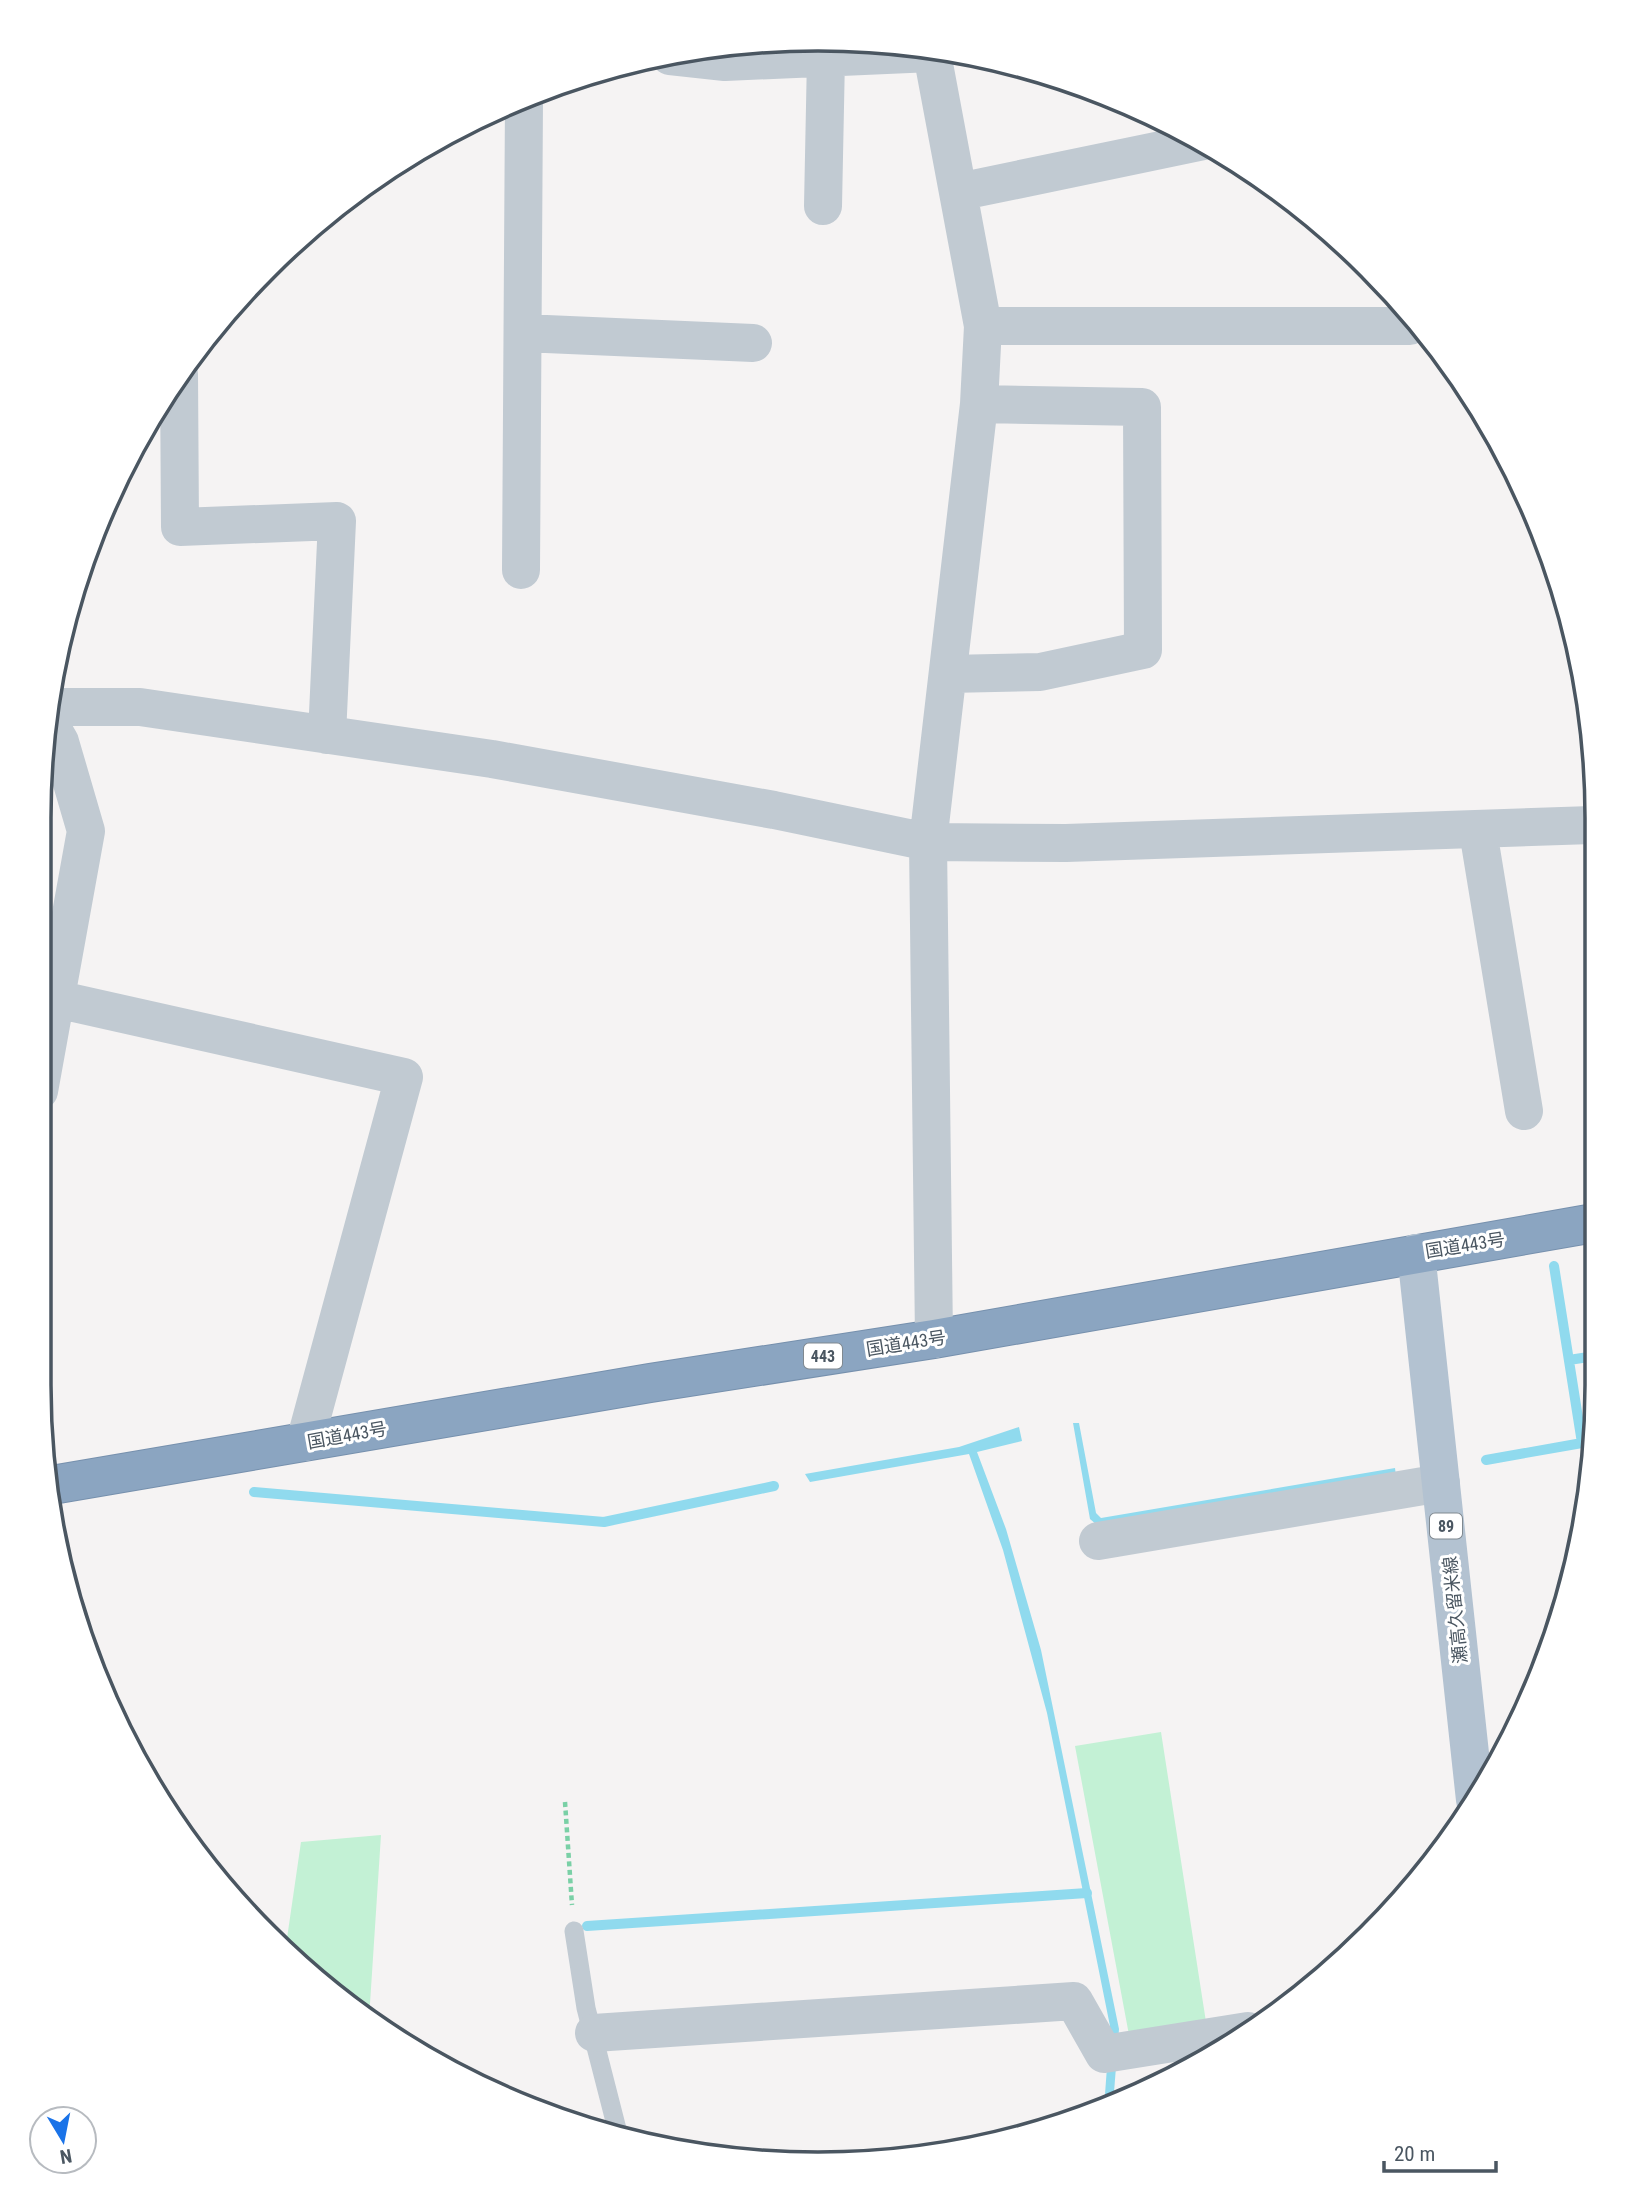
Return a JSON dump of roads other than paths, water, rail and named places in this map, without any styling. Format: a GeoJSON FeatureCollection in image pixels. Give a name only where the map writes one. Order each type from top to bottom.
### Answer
{"type":"FeatureCollection","features":[{"type":"Feature","properties":{"kind":"highway","name":"国道443号"},"geometry":{"type":"LineString","coordinates":[[57,1484],[650,1383],[934,1339],[1416,1252],[1585,1224]]}},
{"type":"Feature","properties":{"kind":"main road","name":"瀬高久留米線"},"geometry":{"type":"LineString","coordinates":[[1416,1252],[1473,1783]]}},
{"type":"Feature","properties":{"kind":"street"},"geometry":{"type":"LineString","coordinates":[[702,60],[725,62],[884,54]]}},
{"type":"Feature","properties":{"kind":"street"},"geometry":{"type":"LineString","coordinates":[[823,205],[826,58]]}},
{"type":"Feature","properties":{"kind":"street"},"geometry":{"type":"LineString","coordinates":[[933,59],[983,326],[979,404],[928,842],[934,1339]]}},
{"type":"Feature","properties":{"kind":"street"},"geometry":{"type":"LineString","coordinates":[[521,570],[524,109]]}},
{"type":"Feature","properties":{"kind":"street"},"geometry":{"type":"LineString","coordinates":[[958,192],[1185,145]]}},
{"type":"Feature","properties":{"kind":"street"},"geometry":{"type":"LineString","coordinates":[[983,326],[1407,327]]}},
{"type":"Feature","properties":{"kind":"street"},"geometry":{"type":"LineString","coordinates":[[523,333],[753,343]]}},
{"type":"Feature","properties":{"kind":"street"},"geometry":{"type":"LineString","coordinates":[[179,393],[180,527],[337,522],[327,734]]}},
{"type":"Feature","properties":{"kind":"street"},"geometry":{"type":"LineString","coordinates":[[948,674],[1040,672],[1143,650],[1142,407],[979,404]]}},
{"type":"Feature","properties":{"kind":"street"},"geometry":{"type":"LineString","coordinates":[[59,708],[140,707],[492,759],[774,810],[928,842],[1066,843],[1585,825]]}},
{"type":"Feature","properties":{"kind":"street"},"geometry":{"type":"LineString","coordinates":[[51,1026],[86,831],[55,735]]}},
{"type":"Feature","properties":{"kind":"street"},"geometry":{"type":"LineString","coordinates":[[1478,831],[1524,1111]]}},
{"type":"Feature","properties":{"kind":"street"},"geometry":{"type":"LineString","coordinates":[[56,999],[404,1077],[305,1442]]}},
{"type":"Feature","properties":{"kind":"street"},"geometry":{"type":"LineString","coordinates":[[1098,1541],[1441,1483]]}},
{"type":"Feature","properties":{"kind":"street"},"geometry":{"type":"LineString","coordinates":[[594,2033],[1074,2001],[1104,2054],[1225,2035]]}},
{"type":"Feature","properties":{"kind":"lane"},"geometry":{"type":"LineString","coordinates":[[574,1931],[586,2008],[616,2125]]}},
{"type":"Feature","properties":{"kind":"water"},"geometry":{"type":"Polygon","coordinates":[[[1073,1423],[1079,1423],[1096,1513],[1101,1518],[1395,1468],[1396,1476],[1097,1525],[1090,1519],[1073,1423]]]}},
{"type":"Feature","properties":{"kind":"water"},"geometry":{"type":"Polygon","coordinates":[[[1019,1427],[1022,1441],[977,1452],[1006,1529],[1041,1650],[1119,2029],[1114,2093],[1105,2097],[1110,2026],[1047,1713],[1003,1550],[969,1454],[810,1482],[805,1474],[959,1447],[1019,1427]]]}},
{"type":"Feature","properties":{"kind":"waterway"},"geometry":{"type":"LineString","coordinates":[[1486,1460],[1582,1443],[1554,1266]]}},
{"type":"Feature","properties":{"kind":"waterway"},"geometry":{"type":"LineString","coordinates":[[1569,1360],[1585,1358]]}},
{"type":"Feature","properties":{"kind":"waterway"},"geometry":{"type":"LineString","coordinates":[[254,1492],[604,1522],[774,1486]]}},
{"type":"Feature","properties":{"kind":"waterway"},"geometry":{"type":"LineString","coordinates":[[587,1926],[1087,1893]]}}]}
